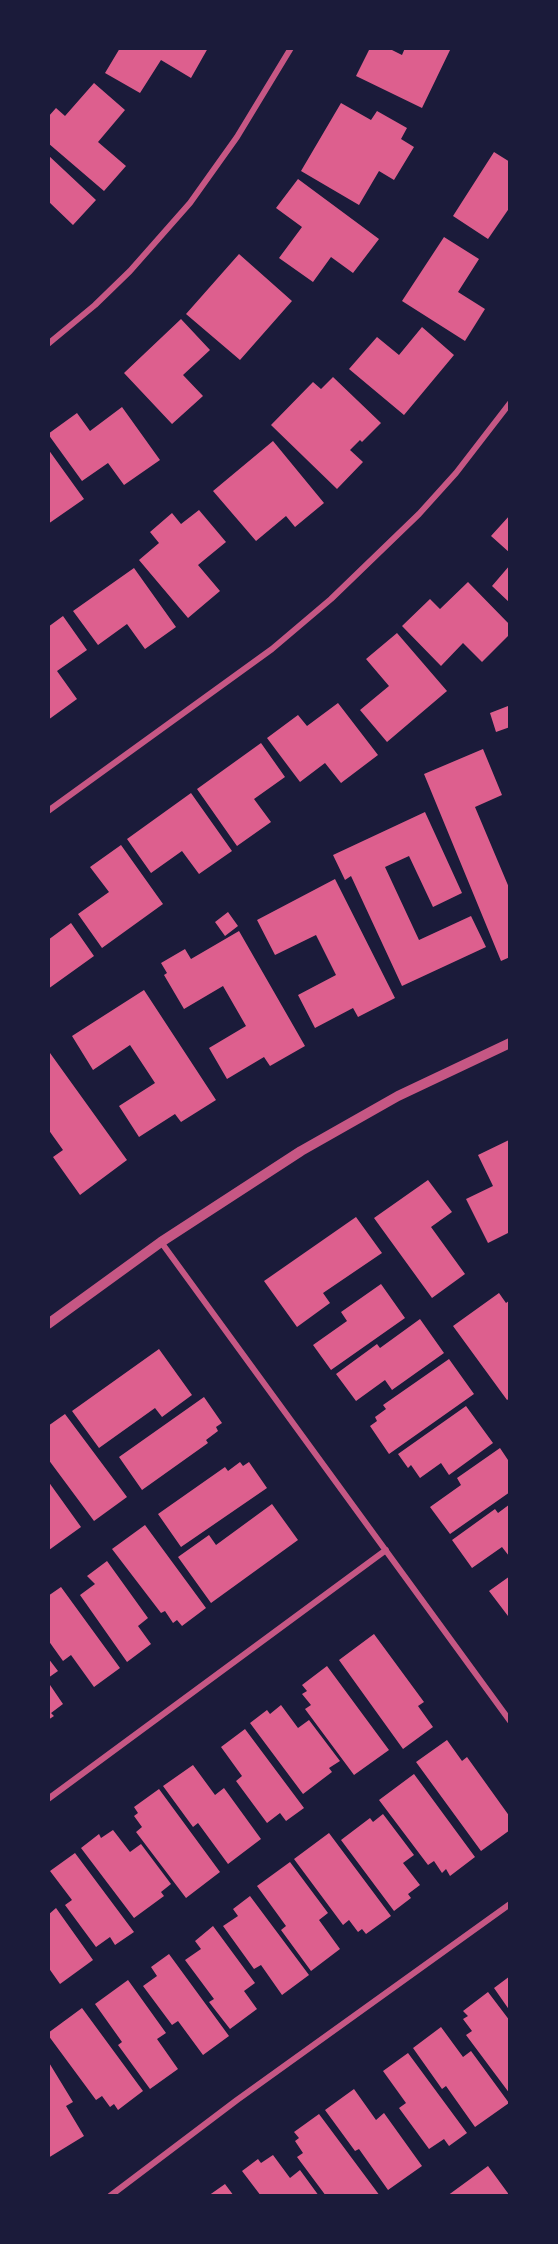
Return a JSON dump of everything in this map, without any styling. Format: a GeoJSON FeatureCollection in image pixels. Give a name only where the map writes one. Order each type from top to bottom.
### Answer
{"type":"FeatureCollection","features":[{"type":"Feature","properties":{"kind":"street"},"geometry":{"type":"LineString","coordinates":[[48,344],[95,305],[130,271],[190,203],[237,137],[291,48]]}},
{"type":"Feature","properties":{"kind":"street"},"geometry":{"type":"LineString","coordinates":[[48,811],[272,649],[331,599],[419,514],[456,472],[510,403]]}},
{"type":"Feature","properties":{"kind":"street"},"geometry":{"type":"LineString","coordinates":[[48,1324],[161,1242],[301,1150],[398,1096],[510,1043]]}},
{"type":"Feature","properties":{"kind":"street"},"geometry":{"type":"LineString","coordinates":[[161,1242],[510,1721]]}},
{"type":"Feature","properties":{"kind":"street"},"geometry":{"type":"LineString","coordinates":[[48,1798],[386,1550]]}},
{"type":"Feature","properties":{"kind":"street"},"geometry":{"type":"LineString","coordinates":[[110,2196],[237,2100],[510,1904]]}},
{"type":"Feature","properties":{"kind":"building"},"geometry":{"type":"Polygon","coordinates":[[[120,48],[208,48],[191,78],[161,60],[140,93],[105,73],[120,48]]]}},
{"type":"Feature","properties":{"kind":"building"},"geometry":{"type":"Polygon","coordinates":[[[370,48],[388,48],[402,55],[405,48],[451,48],[422,108],[356,76],[370,48]]]}},
{"type":"Feature","properties":{"kind":"building"},"geometry":{"type":"Polygon","coordinates":[[[94,83],[125,110],[98,142],[126,166],[104,191],[48,143],[48,117],[56,108],[65,116],[94,83]]]}},
{"type":"Feature","properties":{"kind":"building"},"geometry":{"type":"Polygon","coordinates":[[[341,103],[371,120],[377,111],[407,128],[401,139],[414,147],[394,180],[379,171],[359,205],[301,171],[341,103]]]}},
{"type":"Feature","properties":{"kind":"building"},"geometry":{"type":"Polygon","coordinates":[[[494,152],[510,162],[510,207],[488,239],[453,216],[494,152]]]}},
{"type":"Feature","properties":{"kind":"building"},"geometry":{"type":"Polygon","coordinates":[[[48,155],[96,200],[73,225],[48,201],[48,155]]]}},
{"type":"Feature","properties":{"kind":"building"},"geometry":{"type":"Polygon","coordinates":[[[298,179],[379,239],[353,273],[331,257],[313,282],[279,258],[302,227],[276,208],[298,179]]]}},
{"type":"Feature","properties":{"kind":"building"},"geometry":{"type":"Polygon","coordinates":[[[444,237],[479,259],[458,292],[485,309],[465,341],[402,301],[444,237]]]}},
{"type":"Feature","properties":{"kind":"building"},"geometry":{"type":"Polygon","coordinates":[[[239,254],[292,301],[240,360],[186,314],[239,254]]]}},
{"type":"Feature","properties":{"kind":"building"},"geometry":{"type":"Polygon","coordinates":[[[181,319],[210,350],[183,375],[203,396],[172,424],[124,373],[181,319]]]}},
{"type":"Feature","properties":{"kind":"building"},"geometry":{"type":"Polygon","coordinates":[[[422,327],[454,355],[404,415],[349,369],[377,337],[399,355],[422,327]]]}},
{"type":"Feature","properties":{"kind":"building"},"geometry":{"type":"Polygon","coordinates":[[[333,377],[381,423],[362,442],[360,440],[350,450],[363,462],[337,489],[271,425],[313,382],[321,389],[333,377]]]}},
{"type":"Feature","properties":{"kind":"building"},"geometry":{"type":"Polygon","coordinates":[[[122,407],[160,460],[124,485],[108,463],[82,481],[48,434],[77,413],[90,431],[122,407]]]}},
{"type":"Feature","properties":{"kind":"building"},"geometry":{"type":"Polygon","coordinates":[[[273,441],[324,503],[295,527],[286,516],[256,541],[213,491],[273,441]]]}},
{"type":"Feature","properties":{"kind":"building"},"geometry":{"type":"Polygon","coordinates":[[[48,449],[84,499],[48,524],[48,449]]]}},
{"type":"Feature","properties":{"kind":"building"},"geometry":{"type":"Polygon","coordinates":[[[199,510],[226,542],[198,565],[220,591],[188,618],[139,560],[159,543],[150,532],[172,513],[181,524],[199,510]]]}},
{"type":"Feature","properties":{"kind":"building"},"geometry":{"type":"Polygon","coordinates":[[[510,515],[510,553],[491,536],[510,515]]]}},
{"type":"Feature","properties":{"kind":"building"},"geometry":{"type":"Polygon","coordinates":[[[510,565],[510,603],[492,586],[510,565]]]}},
{"type":"Feature","properties":{"kind":"building"},"geometry":{"type":"Polygon","coordinates":[[[134,568],[176,627],[145,649],[127,624],[98,645],[73,611],[134,568]]]}},
{"type":"Feature","properties":{"kind":"building"},"geometry":{"type":"Polygon","coordinates":[[[468,582],[510,625],[510,634],[482,662],[463,643],[441,666],[402,626],[430,599],[440,609],[468,582]]]}},
{"type":"Feature","properties":{"kind":"building"},"geometry":{"type":"Polygon","coordinates":[[[63,616],[87,650],[57,671],[77,699],[48,720],[48,627],[63,616]]]}},
{"type":"Feature","properties":{"kind":"building"},"geometry":{"type":"Polygon","coordinates":[[[397,633],[447,691],[387,742],[360,710],[389,686],[366,659],[397,633]]]}},
{"type":"Feature","properties":{"kind":"building"},"geometry":{"type":"Polygon","coordinates":[[[338,703],[378,755],[341,783],[325,763],[300,782],[267,738],[298,715],[307,726],[338,703]]]}},
{"type":"Feature","properties":{"kind":"building"},"geometry":{"type":"Polygon","coordinates":[[[508,706],[510,727],[496,732],[490,713],[508,706]]]}},
{"type":"Feature","properties":{"kind":"building"},"geometry":{"type":"Polygon","coordinates":[[[261,743],[285,777],[254,799],[271,822],[237,846],[197,789],[261,743]]]}},
{"type":"Feature","properties":{"kind":"building"},"geometry":{"type":"Polygon","coordinates":[[[483,749],[502,795],[475,807],[510,890],[510,957],[501,961],[424,774],[483,749]]]}},
{"type":"Feature","properties":{"kind":"building"},"geometry":{"type":"Polygon","coordinates":[[[191,793],[232,851],[199,874],[182,851],[151,873],[127,839],[191,793]]]}},
{"type":"Feature","properties":{"kind":"building"},"geometry":{"type":"Polygon","coordinates":[[[425,812],[462,893],[433,907],[409,856],[385,867],[419,940],[471,916],[486,947],[402,986],[351,876],[345,880],[333,855],[425,812]]]}},
{"type":"Feature","properties":{"kind":"building"},"geometry":{"type":"Polygon","coordinates":[[[121,845],[163,904],[102,948],[78,914],[109,892],[90,867],[121,845]]]}},
{"type":"Feature","properties":{"kind":"building"},"geometry":{"type":"Polygon","coordinates":[[[335,879],[395,998],[358,1017],[353,1008],[315,1028],[298,995],[336,975],[316,935],[275,955],[257,920],[335,879]]]}},
{"type":"Feature","properties":{"kind":"building"},"geometry":{"type":"Polygon","coordinates":[[[228,912],[238,926],[225,936],[215,922],[228,912]]]}},
{"type":"Feature","properties":{"kind":"building"},"geometry":{"type":"Polygon","coordinates":[[[71,923],[94,956],[48,989],[48,940],[71,923]]]}},
{"type":"Feature","properties":{"kind":"building"},"geometry":{"type":"Polygon","coordinates":[[[239,931],[305,1046],[270,1066],[264,1057],[227,1079],[209,1048],[246,1026],[223,986],[184,1009],[164,975],[167,973],[161,963],[185,949],[191,959],[239,931]]]}},
{"type":"Feature","properties":{"kind":"building"},"geometry":{"type":"Polygon","coordinates":[[[144,990],[216,1100],[181,1122],[175,1114],[139,1137],[119,1106],[155,1083],[130,1045],[93,1070],[72,1036],[144,990]]]}},
{"type":"Feature","properties":{"kind":"building"},"geometry":{"type":"Polygon","coordinates":[[[50,1053],[127,1160],[80,1195],[53,1157],[63,1150],[48,1129],[48,1054],[50,1053]]]}},
{"type":"Feature","properties":{"kind":"building"},"geometry":{"type":"Polygon","coordinates":[[[509,1140],[510,1232],[488,1243],[466,1199],[493,1186],[478,1155],[509,1140]]]}},
{"type":"Feature","properties":{"kind":"building"},"geometry":{"type":"Polygon","coordinates":[[[428,1180],[452,1212],[431,1227],[465,1274],[432,1298],[374,1218],[428,1180]]]}},
{"type":"Feature","properties":{"kind":"building"},"geometry":{"type":"Polygon","coordinates":[[[356,1217],[382,1253],[323,1293],[330,1303],[297,1327],[264,1281],[356,1217]]]}},
{"type":"Feature","properties":{"kind":"building"},"geometry":{"type":"Polygon","coordinates":[[[381,1284],[405,1318],[331,1370],[313,1345],[347,1321],[341,1312],[381,1284]]]}},
{"type":"Feature","properties":{"kind":"building"},"geometry":{"type":"Polygon","coordinates":[[[499,1293],[506,1303],[510,1300],[510,1398],[507,1400],[453,1326],[499,1293]]]}},
{"type":"Feature","properties":{"kind":"building"},"geometry":{"type":"Polygon","coordinates":[[[420,1319],[444,1353],[392,1390],[385,1380],[356,1401],[336,1374],[377,1344],[380,1348],[420,1319]]]}},
{"type":"Feature","properties":{"kind":"building"},"geometry":{"type":"Polygon","coordinates":[[[159,1349],[192,1395],[162,1417],[155,1408],[99,1448],[72,1411],[159,1349]]]}},
{"type":"Feature","properties":{"kind":"building"},"geometry":{"type":"Polygon","coordinates":[[[449,1359],[474,1394],[389,1454],[370,1426],[377,1421],[375,1417],[386,1409],[383,1405],[449,1359]]]}},
{"type":"Feature","properties":{"kind":"building"},"geometry":{"type":"Polygon","coordinates":[[[204,1397],[222,1423],[216,1427],[218,1431],[206,1440],[208,1443],[142,1490],[119,1457],[204,1397]]]}},
{"type":"Feature","properties":{"kind":"building"},"geometry":{"type":"Polygon","coordinates":[[[466,1406],[493,1443],[449,1475],[441,1463],[420,1478],[411,1465],[408,1468],[398,1454],[466,1406]]]}},
{"type":"Feature","properties":{"kind":"building"},"geometry":{"type":"Polygon","coordinates":[[[65,1414],[127,1497],[94,1521],[48,1459],[50,1453],[48,1426],[65,1414]]]}},
{"type":"Feature","properties":{"kind":"building"},"geometry":{"type":"Polygon","coordinates":[[[500,1448],[510,1463],[510,1492],[450,1534],[430,1507],[461,1485],[457,1478],[500,1448]]]}},
{"type":"Feature","properties":{"kind":"building"},"geometry":{"type":"Polygon","coordinates":[[[240,1462],[243,1466],[249,1462],[267,1488],[181,1547],[158,1514],[225,1467],[228,1471],[240,1462]]]}},
{"type":"Feature","properties":{"kind":"building"},"geometry":{"type":"Polygon","coordinates":[[[48,1481],[81,1527],[49,1550],[48,1548],[48,1481]]]}},
{"type":"Feature","properties":{"kind":"building"},"geometry":{"type":"Polygon","coordinates":[[[272,1504],[298,1540],[211,1603],[178,1557],[209,1535],[216,1545],[272,1504]]]}},
{"type":"Feature","properties":{"kind":"building"},"geometry":{"type":"Polygon","coordinates":[[[510,1504],[510,1555],[502,1547],[472,1568],[452,1540],[495,1509],[498,1513],[510,1504]]]}},
{"type":"Feature","properties":{"kind":"building"},"geometry":{"type":"Polygon","coordinates":[[[145,1525],[206,1608],[182,1626],[177,1620],[173,1623],[165,1611],[161,1613],[112,1549],[145,1525]]]}},
{"type":"Feature","properties":{"kind":"building"},"geometry":{"type":"Polygon","coordinates":[[[107,1561],[148,1618],[138,1626],[151,1644],[127,1662],[80,1595],[95,1584],[87,1576],[107,1561]]]}},
{"type":"Feature","properties":{"kind":"building"},"geometry":{"type":"Polygon","coordinates":[[[510,1576],[510,1615],[508,1616],[489,1591],[510,1576]]]}},
{"type":"Feature","properties":{"kind":"building"},"geometry":{"type":"Polygon","coordinates":[[[61,1587],[120,1668],[94,1687],[71,1655],[63,1661],[48,1640],[48,1609],[50,1608],[48,1596],[61,1587]]]}},
{"type":"Feature","properties":{"kind":"building"},"geometry":{"type":"Polygon","coordinates":[[[374,1634],[424,1702],[418,1706],[433,1727],[403,1749],[339,1660],[374,1634]]]}},
{"type":"Feature","properties":{"kind":"building"},"geometry":{"type":"Polygon","coordinates":[[[48,1658],[58,1671],[48,1678],[48,1658]]]}},
{"type":"Feature","properties":{"kind":"building"},"geometry":{"type":"Polygon","coordinates":[[[327,1666],[389,1750],[354,1775],[305,1709],[311,1705],[302,1694],[307,1691],[302,1685],[327,1666]]]}},
{"type":"Feature","properties":{"kind":"building"},"geometry":{"type":"Polygon","coordinates":[[[48,1682],[63,1704],[51,1713],[54,1716],[48,1720],[48,1682]]]}},
{"type":"Feature","properties":{"kind":"building"},"geometry":{"type":"Polygon","coordinates":[[[281,1705],[298,1728],[309,1720],[340,1761],[329,1768],[332,1772],[303,1794],[250,1723],[267,1710],[270,1714],[281,1705]]]}},
{"type":"Feature","properties":{"kind":"building"},"geometry":{"type":"Polygon","coordinates":[[[245,1729],[304,1808],[286,1821],[280,1813],[267,1823],[236,1781],[242,1776],[221,1747],[245,1729]]]}},
{"type":"Feature","properties":{"kind":"building"},"geometry":{"type":"Polygon","coordinates":[[[447,1740],[462,1761],[467,1757],[510,1817],[510,1830],[481,1851],[416,1762],[447,1740]]]}},
{"type":"Feature","properties":{"kind":"building"},"geometry":{"type":"Polygon","coordinates":[[[193,1765],[215,1795],[224,1788],[261,1839],[228,1864],[198,1823],[193,1827],[163,1786],[193,1765]]]}},
{"type":"Feature","properties":{"kind":"building"},"geometry":{"type":"Polygon","coordinates":[[[414,1774],[475,1857],[450,1876],[446,1869],[442,1873],[434,1861],[428,1865],[379,1800],[414,1774]]]}},
{"type":"Feature","properties":{"kind":"building"},"geometry":{"type":"Polygon","coordinates":[[[159,1789],[220,1872],[186,1898],[136,1832],[142,1827],[134,1816],[138,1813],[134,1807],[159,1789]]]}},
{"type":"Feature","properties":{"kind":"building"},"geometry":{"type":"Polygon","coordinates":[[[383,1814],[414,1855],[403,1863],[420,1885],[408,1894],[411,1898],[394,1911],[341,1840],[370,1818],[373,1822],[383,1814]]]}},
{"type":"Feature","properties":{"kind":"building"},"geometry":{"type":"Polygon","coordinates":[[[113,1830],[130,1852],[141,1844],[171,1884],[161,1892],[164,1896],[134,1918],[81,1848],[99,1834],[101,1838],[113,1830]]]}},
{"type":"Feature","properties":{"kind":"building"},"geometry":{"type":"Polygon","coordinates":[[[329,1833],[391,1916],[366,1934],[362,1929],[358,1932],[349,1920],[343,1925],[294,1859],[329,1833]]]}},
{"type":"Feature","properties":{"kind":"building"},"geometry":{"type":"Polygon","coordinates":[[[75,1853],[134,1932],[115,1945],[110,1937],[96,1947],[65,1905],[72,1900],[50,1871],[75,1853]]]}},
{"type":"Feature","properties":{"kind":"building"},"geometry":{"type":"Polygon","coordinates":[[[290,1862],[328,1913],[319,1920],[340,1949],[311,1971],[281,1930],[286,1926],[257,1886],[290,1862]]]}},
{"type":"Feature","properties":{"kind":"building"},"geometry":{"type":"Polygon","coordinates":[[[250,1896],[309,1975],[282,1995],[261,1965],[254,1969],[223,1926],[238,1916],[233,1909],[250,1896]]]}},
{"type":"Feature","properties":{"kind":"building"},"geometry":{"type":"Polygon","coordinates":[[[56,1908],[93,1960],[60,1984],[48,1967],[48,1915],[56,1908]]]}},
{"type":"Feature","properties":{"kind":"building"},"geometry":{"type":"Polygon","coordinates":[[[213,1926],[255,1983],[244,1991],[257,2009],[230,2029],[209,2002],[214,1999],[185,1960],[201,1949],[195,1941],[213,1926]]]}},
{"type":"Feature","properties":{"kind":"building"},"geometry":{"type":"Polygon","coordinates":[[[169,1954],[229,2036],[203,2055],[178,2021],[172,2025],[143,1986],[157,1976],[151,1967],[169,1954]]]}},
{"type":"Feature","properties":{"kind":"building"},"geometry":{"type":"Polygon","coordinates":[[[510,1976],[510,2011],[494,1988],[510,1976]]]}},
{"type":"Feature","properties":{"kind":"building"},"geometry":{"type":"Polygon","coordinates":[[[128,1980],[166,2033],[157,2039],[178,2069],[150,2089],[118,2045],[122,2042],[95,2004],[128,1980]]]}},
{"type":"Feature","properties":{"kind":"building"},"geometry":{"type":"Polygon","coordinates":[[[488,1992],[510,2021],[510,2094],[466,2035],[472,2031],[463,2019],[468,2016],[463,2011],[488,1992]]]}},
{"type":"Feature","properties":{"kind":"building"},"geometry":{"type":"Polygon","coordinates":[[[82,2008],[143,2091],[118,2110],[114,2104],[110,2107],[102,2096],[96,2100],[48,2035],[82,2008]]]}},
{"type":"Feature","properties":{"kind":"building"},"geometry":{"type":"Polygon","coordinates":[[[441,2027],[463,2057],[471,2051],[509,2103],[475,2127],[446,2086],[442,2089],[413,2048],[441,2027]]]}},
{"type":"Feature","properties":{"kind":"building"},"geometry":{"type":"Polygon","coordinates":[[[408,2053],[467,2133],[449,2146],[444,2139],[429,2149],[399,2108],[406,2103],[383,2071],[408,2053]]]}},
{"type":"Feature","properties":{"kind":"building"},"geometry":{"type":"Polygon","coordinates":[[[48,2061],[73,2102],[66,2106],[84,2136],[48,2158],[48,2061]]]}},
{"type":"Feature","properties":{"kind":"building"},"geometry":{"type":"Polygon","coordinates":[[[354,2089],[376,2120],[384,2113],[422,2166],[388,2190],[359,2149],[355,2151],[325,2110],[354,2089]]]}},
{"type":"Feature","properties":{"kind":"building"},"geometry":{"type":"Polygon","coordinates":[[[319,2114],[380,2196],[326,2196],[297,2157],[303,2153],[295,2141],[299,2138],[294,2132],[319,2114]]]}},
{"type":"Feature","properties":{"kind":"building"},"geometry":{"type":"Polygon","coordinates":[[[273,2155],[290,2178],[300,2170],[319,2196],[261,2196],[242,2171],[258,2159],[261,2163],[273,2155]]]}},
{"type":"Feature","properties":{"kind":"building"},"geometry":{"type":"Polygon","coordinates":[[[488,2166],[510,2196],[447,2196],[488,2166]]]}},
{"type":"Feature","properties":{"kind":"building"},"geometry":{"type":"Polygon","coordinates":[[[225,2184],[234,2196],[208,2196],[225,2184]]]}}]}
